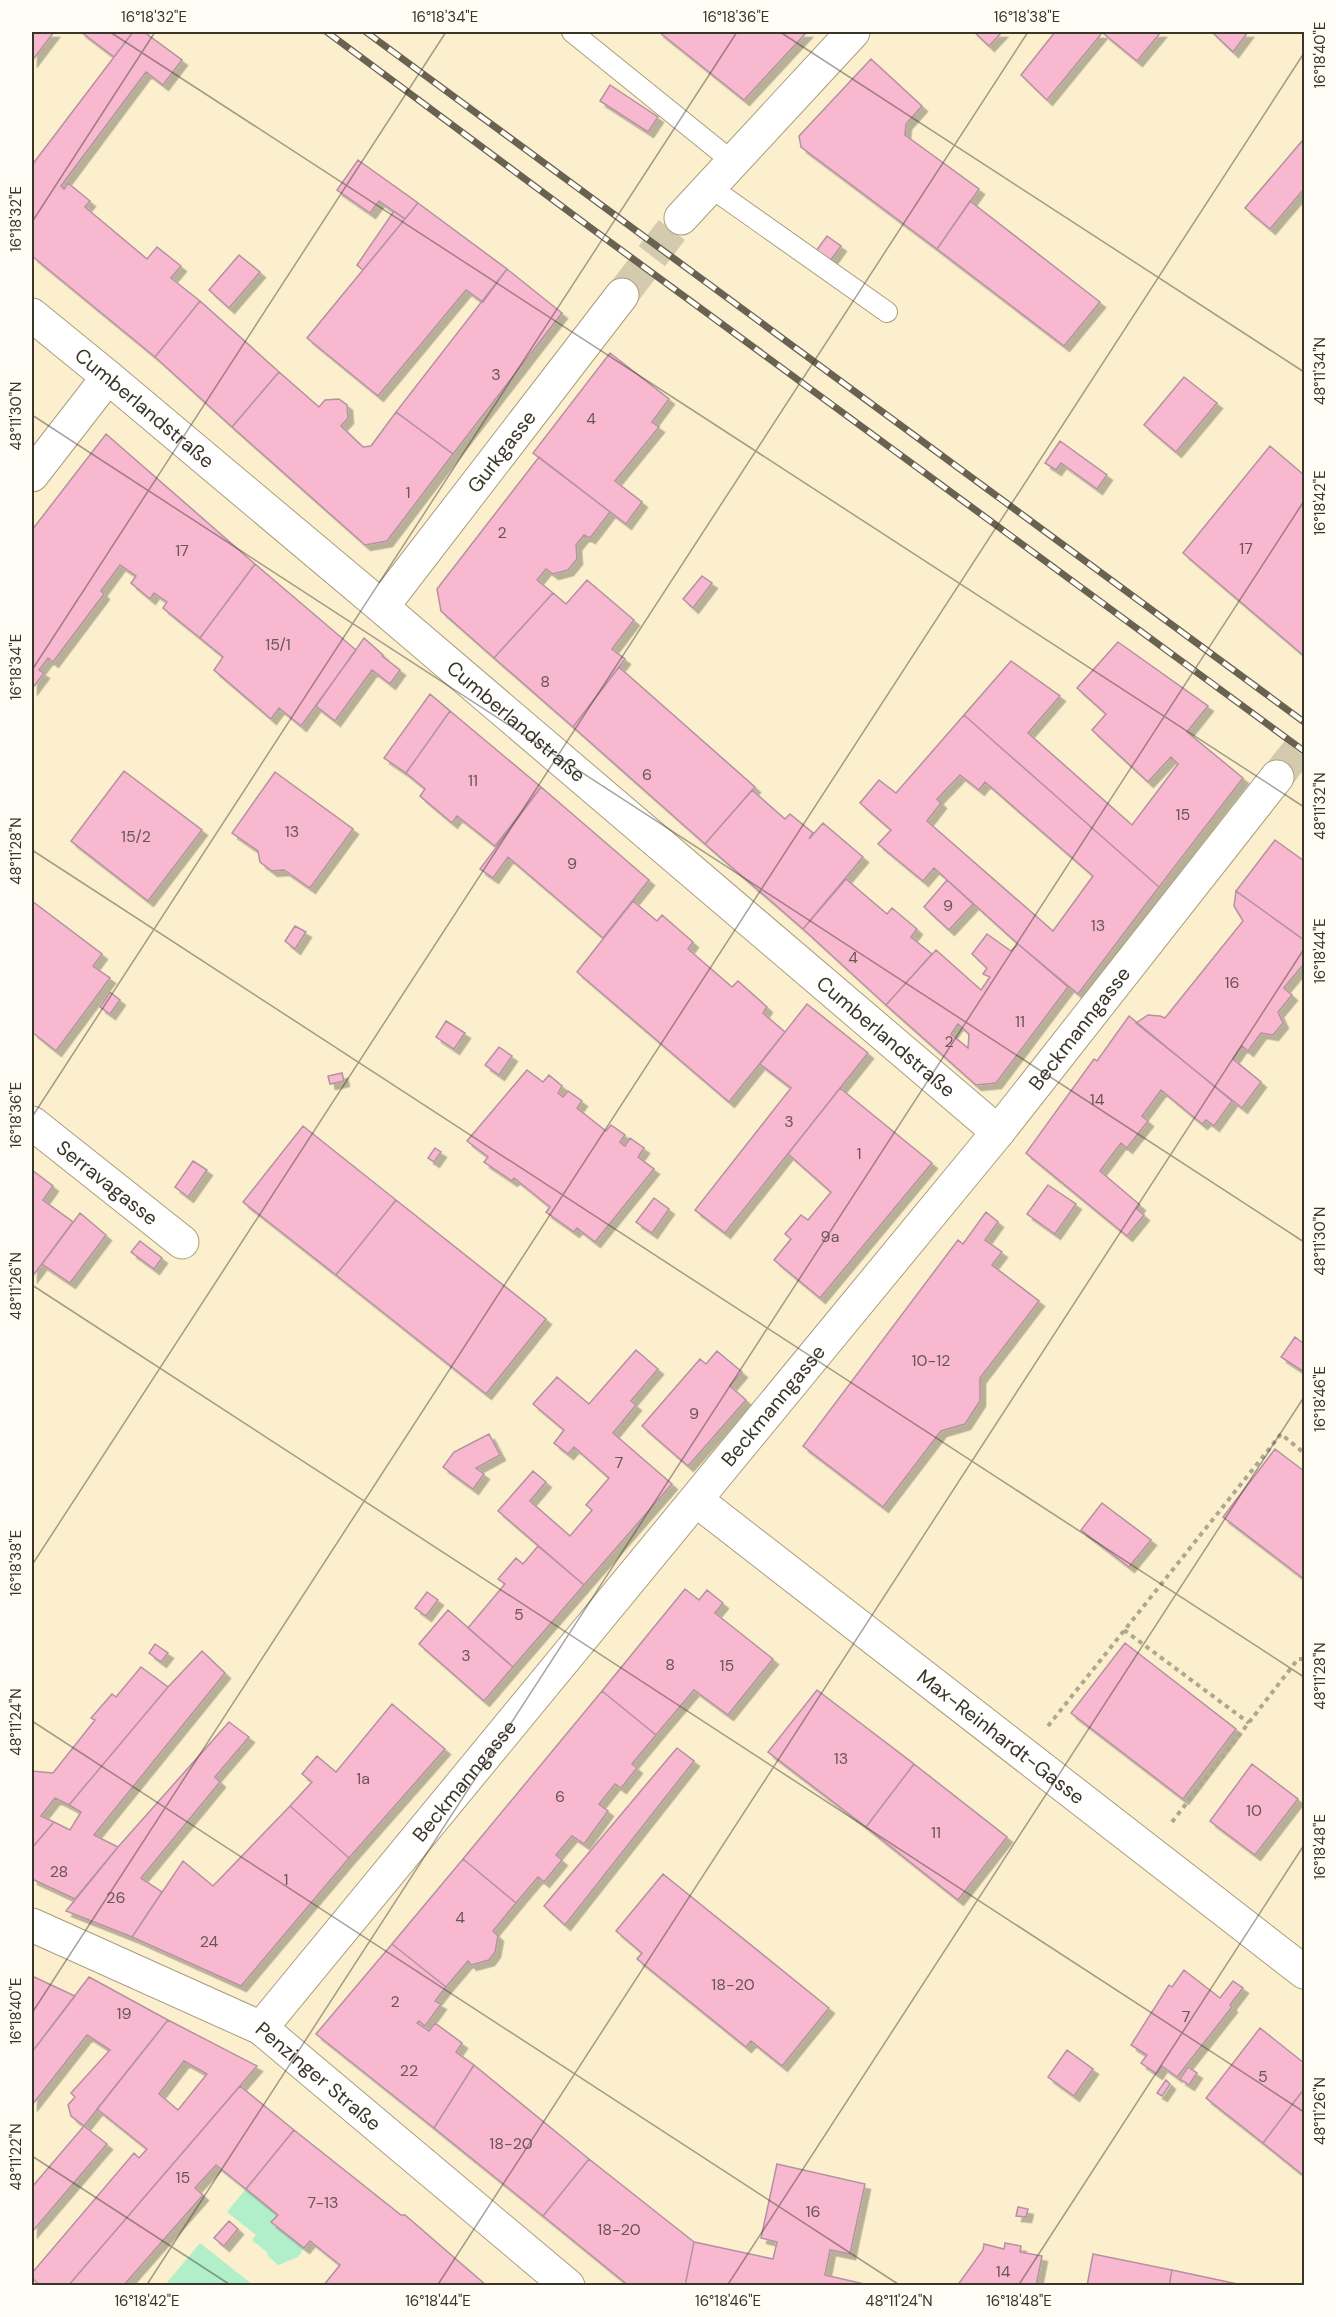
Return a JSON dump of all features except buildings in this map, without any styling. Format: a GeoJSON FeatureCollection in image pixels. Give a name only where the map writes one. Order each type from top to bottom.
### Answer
{"type":"FeatureCollection","features":[{"type":"Feature","properties":{"kind":"street"},"geometry":{"type":"LineString","coordinates":[[681,218],[853,32]]}},
{"type":"Feature","properties":{"kind":"street","name":"Gurkgasse"},"geometry":{"type":"LineString","coordinates":[[382,607],[622,295]]}},
{"type":"Feature","properties":{"kind":"street","name":"Cumberlandstraße"},"geometry":{"type":"LineString","coordinates":[[32,315],[382,607],[998,1132]]}},
{"type":"Feature","properties":{"kind":"street"},"geometry":{"type":"LineString","coordinates":[[32,476],[108,377]]}},
{"type":"Feature","properties":{"kind":"street","name":"Beckmanngasse"},"geometry":{"type":"LineString","coordinates":[[261,2028],[998,1132],[1277,777]]}},
{"type":"Feature","properties":{"kind":"street","name":"Serravagasse"},"geometry":{"type":"LineString","coordinates":[[32,1123],[182,1242]]}},
{"type":"Feature","properties":{"kind":"street","name":"Max-Reinhardt-Gasse"},"geometry":{"type":"LineString","coordinates":[[696,1500],[1305,1972]]}},
{"type":"Feature","properties":{"kind":"street","name":"Penzinger Straße"},"geometry":{"type":"LineString","coordinates":[[32,1925],[261,2028],[568,2286]]}},
{"type":"Feature","properties":{"kind":"lane"},"geometry":{"type":"LineString","coordinates":[[572,32],[733,162]]}},
{"type":"Feature","properties":{"kind":"lane"},"geometry":{"type":"LineString","coordinates":[[710,186],[887,312]]}},
{"type":"Feature","properties":{"kind":"path"},"geometry":{"type":"LineString","coordinates":[[1025,1754],[1281,1434],[1305,1453]]}},
{"type":"Feature","properties":{"kind":"path"},"geometry":{"type":"LineString","coordinates":[[1124,1630],[1249,1723]]}},
{"type":"Feature","properties":{"kind":"path"},"geometry":{"type":"LineString","coordinates":[[1149,1851],[1298,1659],[1305,1659]]}},
{"type":"Feature","properties":{"kind":"green space"},"geometry":{"type":"Polygon","coordinates":[[[246,2189],[278,2215],[272,2223],[304,2248],[298,2257],[278,2265],[252,2240],[256,2235],[227,2212],[246,2189]]]}},
{"type":"Feature","properties":{"kind":"green space"},"geometry":{"type":"Polygon","coordinates":[[[200,2243],[253,2285],[165,2285],[200,2243]]]}},
{"type":"Feature","properties":{"kind":"tunnel"},"geometry":{"type":"LineString","coordinates":[[622,295],[681,218]]}},
{"type":"Feature","properties":{"kind":"tunnel"},"geometry":{"type":"LineString","coordinates":[[1277,777],[1304,743]]}},
{"type":"Feature","properties":{"kind":"railway"},"geometry":{"type":"LineString","coordinates":[[327,32],[1304,751]]}},
{"type":"Feature","properties":{"kind":"railway"},"geometry":{"type":"LineString","coordinates":[[366,32],[1304,722]]}}]}
